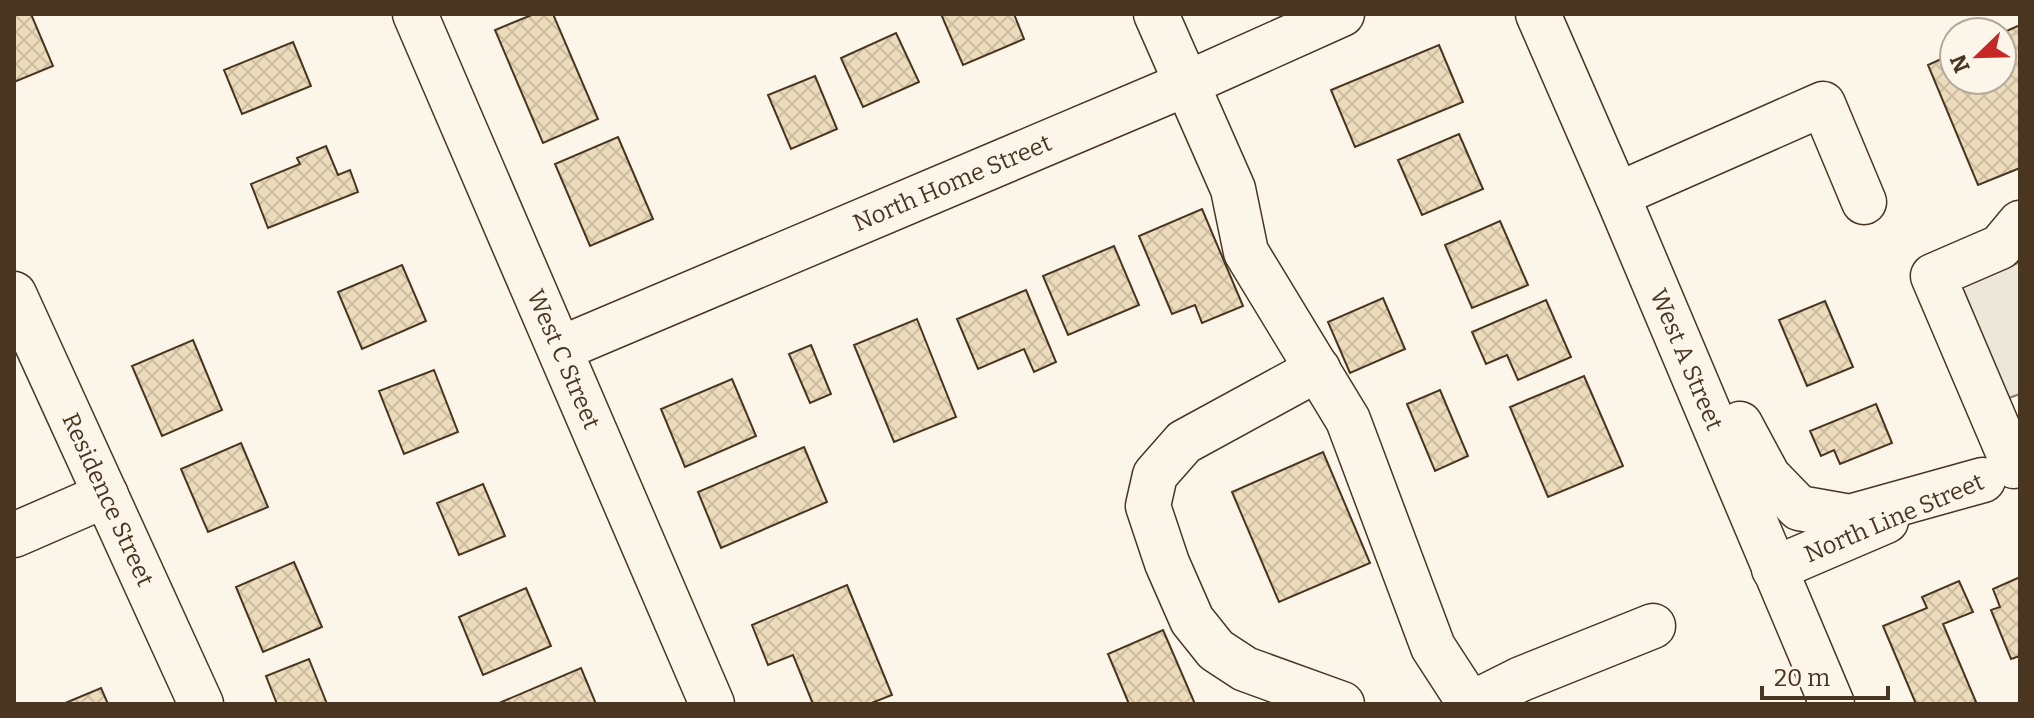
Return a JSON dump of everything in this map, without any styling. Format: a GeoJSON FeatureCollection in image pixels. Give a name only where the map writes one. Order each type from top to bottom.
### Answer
{"type":"FeatureCollection","features":[{"type":"Feature","properties":{"kind":"street","name":"West C Street"},"geometry":{"type":"LineString","coordinates":[[415,14],[712,704]]}},
{"type":"Feature","properties":{"kind":"street"},"geometry":{"type":"LineString","coordinates":[[1156,14],[1233,189],[1246,252],[1348,420],[1433,647],[1470,704],[1526,692],[1653,626]]}},
{"type":"Feature","properties":{"kind":"street","name":"North Home Street"},"geometry":{"type":"LineString","coordinates":[[560,349],[1186,84],[1342,14]]}},
{"type":"Feature","properties":{"kind":"street","name":"West A Street"},"geometry":{"type":"LineString","coordinates":[[1538,14],[1832,704]]}},
{"type":"Feature","properties":{"kind":"street"},"geometry":{"type":"LineString","coordinates":[[1864,202],[1823,104],[1617,195],[1768,476],[1799,508],[1850,517],[2006,470],[1933,276],[2000,247],[2020,223]]}},
{"type":"Feature","properties":{"kind":"street","name":"Residence Street"},"geometry":{"type":"LineString","coordinates":[[14,294],[201,704]]}},
{"type":"Feature","properties":{"kind":"street"},"geometry":{"type":"LineString","coordinates":[[1318,369],[1184,442],[1155,475],[1148,506],[1167,563],[1192,620],[1216,650],[1245,669],[1342,704]]}},
{"type":"Feature","properties":{"kind":"street","name":"North Line Street"},"geometry":{"type":"LineString","coordinates":[[1774,569],[2006,470]]}},
{"type":"Feature","properties":{"kind":"street"},"geometry":{"type":"LineString","coordinates":[[14,535],[106,495]]}},
{"type":"Feature","properties":{"kind":"shaded area"},"geometry":{"type":"Polygon","coordinates":[[[2020,262],[2020,394],[2009,398],[1962,287],[2020,262]]]}},
{"type":"Feature","properties":{"kind":"building"},"geometry":{"type":"Polygon","coordinates":[[[14,14],[31,14],[53,66],[14,82],[14,14]]]}},
{"type":"Feature","properties":{"kind":"building"},"geometry":{"type":"Polygon","coordinates":[[[534,14],[553,14],[598,119],[543,143],[495,30],[534,14]]]}},
{"type":"Feature","properties":{"kind":"building"},"geometry":{"type":"Polygon","coordinates":[[[941,14],[1014,14],[1024,39],[963,65],[941,14]]]}},
{"type":"Feature","properties":{"kind":"building"},"geometry":{"type":"Polygon","coordinates":[[[2018,26],[2020,168],[1978,185],[1941,96],[2018,96],[2018,26]]]}},
{"type":"Feature","properties":{"kind":"building"},"geometry":{"type":"Polygon","coordinates":[[[896,33],[919,82],[863,107],[841,58],[896,33]]]}},
{"type":"Feature","properties":{"kind":"building"},"geometry":{"type":"Polygon","coordinates":[[[293,42],[311,86],[242,114],[224,70],[293,42]]]}},
{"type":"Feature","properties":{"kind":"building"},"geometry":{"type":"Polygon","coordinates":[[[1439,45],[1463,102],[1355,147],[1331,90],[1439,45]]]}},
{"type":"Feature","properties":{"kind":"building"},"geometry":{"type":"Polygon","coordinates":[[[1938,60],[1938,89],[1928,65],[1938,60]]]}},
{"type":"Feature","properties":{"kind":"building"},"geometry":{"type":"Polygon","coordinates":[[[815,76],[837,129],[791,149],[768,95],[815,76]]]}},
{"type":"Feature","properties":{"kind":"building"},"geometry":{"type":"Polygon","coordinates":[[[1459,134],[1483,189],[1422,215],[1398,160],[1459,134]]]}},
{"type":"Feature","properties":{"kind":"building"},"geometry":{"type":"Polygon","coordinates":[[[618,137],[653,219],[590,246],[555,164],[618,137]]]}},
{"type":"Feature","properties":{"kind":"building"},"geometry":{"type":"Polygon","coordinates":[[[326,146],[338,175],[350,170],[358,192],[268,228],[251,184],[300,164],[297,158],[326,146]]]}},
{"type":"Feature","properties":{"kind":"building"},"geometry":{"type":"Polygon","coordinates":[[[1202,209],[1243,306],[1202,323],[1195,305],[1172,314],[1139,236],[1202,209]]]}},
{"type":"Feature","properties":{"kind":"building"},"geometry":{"type":"Polygon","coordinates":[[[1500,221],[1528,285],[1472,308],[1445,245],[1500,221]]]}},
{"type":"Feature","properties":{"kind":"building"},"geometry":{"type":"Polygon","coordinates":[[[1114,246],[1139,305],[1068,335],[1043,276],[1114,246]]]}},
{"type":"Feature","properties":{"kind":"building"},"geometry":{"type":"Polygon","coordinates":[[[402,265],[426,321],[362,349],[338,292],[402,265]]]}},
{"type":"Feature","properties":{"kind":"building"},"geometry":{"type":"Polygon","coordinates":[[[1026,290],[1056,362],[1034,372],[1024,349],[978,369],[957,319],[1026,290]]]}},
{"type":"Feature","properties":{"kind":"building"},"geometry":{"type":"Polygon","coordinates":[[[1383,298],[1405,349],[1350,373],[1328,322],[1383,298]]]}},
{"type":"Feature","properties":{"kind":"building"},"geometry":{"type":"Polygon","coordinates":[[[1546,300],[1571,357],[1518,380],[1507,355],[1486,364],[1472,332],[1546,300]]]}},
{"type":"Feature","properties":{"kind":"building"},"geometry":{"type":"Polygon","coordinates":[[[1825,301],[1853,367],[1807,386],[1779,320],[1825,301]]]}},
{"type":"Feature","properties":{"kind":"building"},"geometry":{"type":"Polygon","coordinates":[[[917,319],[956,417],[894,442],[854,345],[917,319]]]}},
{"type":"Feature","properties":{"kind":"building"},"geometry":{"type":"Polygon","coordinates":[[[193,340],[222,410],[162,436],[132,366],[193,340]]]}},
{"type":"Feature","properties":{"kind":"building"},"geometry":{"type":"Polygon","coordinates":[[[811,345],[831,394],[810,403],[789,354],[811,345]]]}},
{"type":"Feature","properties":{"kind":"building"},"geometry":{"type":"Polygon","coordinates":[[[434,370],[458,432],[404,454],[379,391],[434,370]]]}},
{"type":"Feature","properties":{"kind":"building"},"geometry":{"type":"Polygon","coordinates":[[[1584,376],[1623,466],[1548,497],[1510,407],[1584,376]]]}},
{"type":"Feature","properties":{"kind":"building"},"geometry":{"type":"Polygon","coordinates":[[[732,379],[756,436],[685,467],[661,409],[732,379]]]}},
{"type":"Feature","properties":{"kind":"building"},"geometry":{"type":"Polygon","coordinates":[[[1440,390],[1468,456],[1435,471],[1407,404],[1440,390]]]}},
{"type":"Feature","properties":{"kind":"building"},"geometry":{"type":"Polygon","coordinates":[[[1876,404],[1892,443],[1840,464],[1834,450],[1821,456],[1810,431],[1876,404]]]}},
{"type":"Feature","properties":{"kind":"building"},"geometry":{"type":"Polygon","coordinates":[[[241,443],[268,507],[208,532],[181,469],[241,443]]]}},
{"type":"Feature","properties":{"kind":"building"},"geometry":{"type":"Polygon","coordinates":[[[804,447],[827,502],[721,548],[698,492],[804,447]]]}},
{"type":"Feature","properties":{"kind":"building"},"geometry":{"type":"Polygon","coordinates":[[[1323,452],[1370,563],[1279,602],[1232,492],[1323,452]]]}},
{"type":"Feature","properties":{"kind":"building"},"geometry":{"type":"Polygon","coordinates":[[[483,484],[505,536],[459,555],[437,503],[483,484]]]}},
{"type":"Feature","properties":{"kind":"building"},"geometry":{"type":"Polygon","coordinates":[[[294,562],[322,627],[263,652],[236,587],[294,562]]]}},
{"type":"Feature","properties":{"kind":"building"},"geometry":{"type":"Polygon","coordinates":[[[2020,577],[2020,656],[2011,659],[1991,610],[2000,607],[1993,589],[2020,577]]]}},
{"type":"Feature","properties":{"kind":"building"},"geometry":{"type":"Polygon","coordinates":[[[1959,581],[1973,612],[1943,624],[1976,702],[1916,704],[1883,626],[1927,608],[1922,597],[1959,581]]]}},
{"type":"Feature","properties":{"kind":"building"},"geometry":{"type":"Polygon","coordinates":[[[847,585],[892,695],[869,704],[813,704],[793,655],[768,665],[752,625],[847,585]]]}},
{"type":"Feature","properties":{"kind":"building"},"geometry":{"type":"Polygon","coordinates":[[[526,588],[551,646],[483,675],[459,617],[526,588]]]}},
{"type":"Feature","properties":{"kind":"building"},"geometry":{"type":"Polygon","coordinates":[[[1163,630],[1195,704],[1129,704],[1108,654],[1163,630]]]}},
{"type":"Feature","properties":{"kind":"building"},"geometry":{"type":"Polygon","coordinates":[[[309,659],[327,704],[277,704],[266,676],[309,659]]]}},
{"type":"Feature","properties":{"kind":"building"},"geometry":{"type":"Polygon","coordinates":[[[581,668],[596,704],[497,704],[581,668]]]}},
{"type":"Feature","properties":{"kind":"building"},"geometry":{"type":"Polygon","coordinates":[[[101,688],[108,704],[63,704],[101,688]]]}}]}
